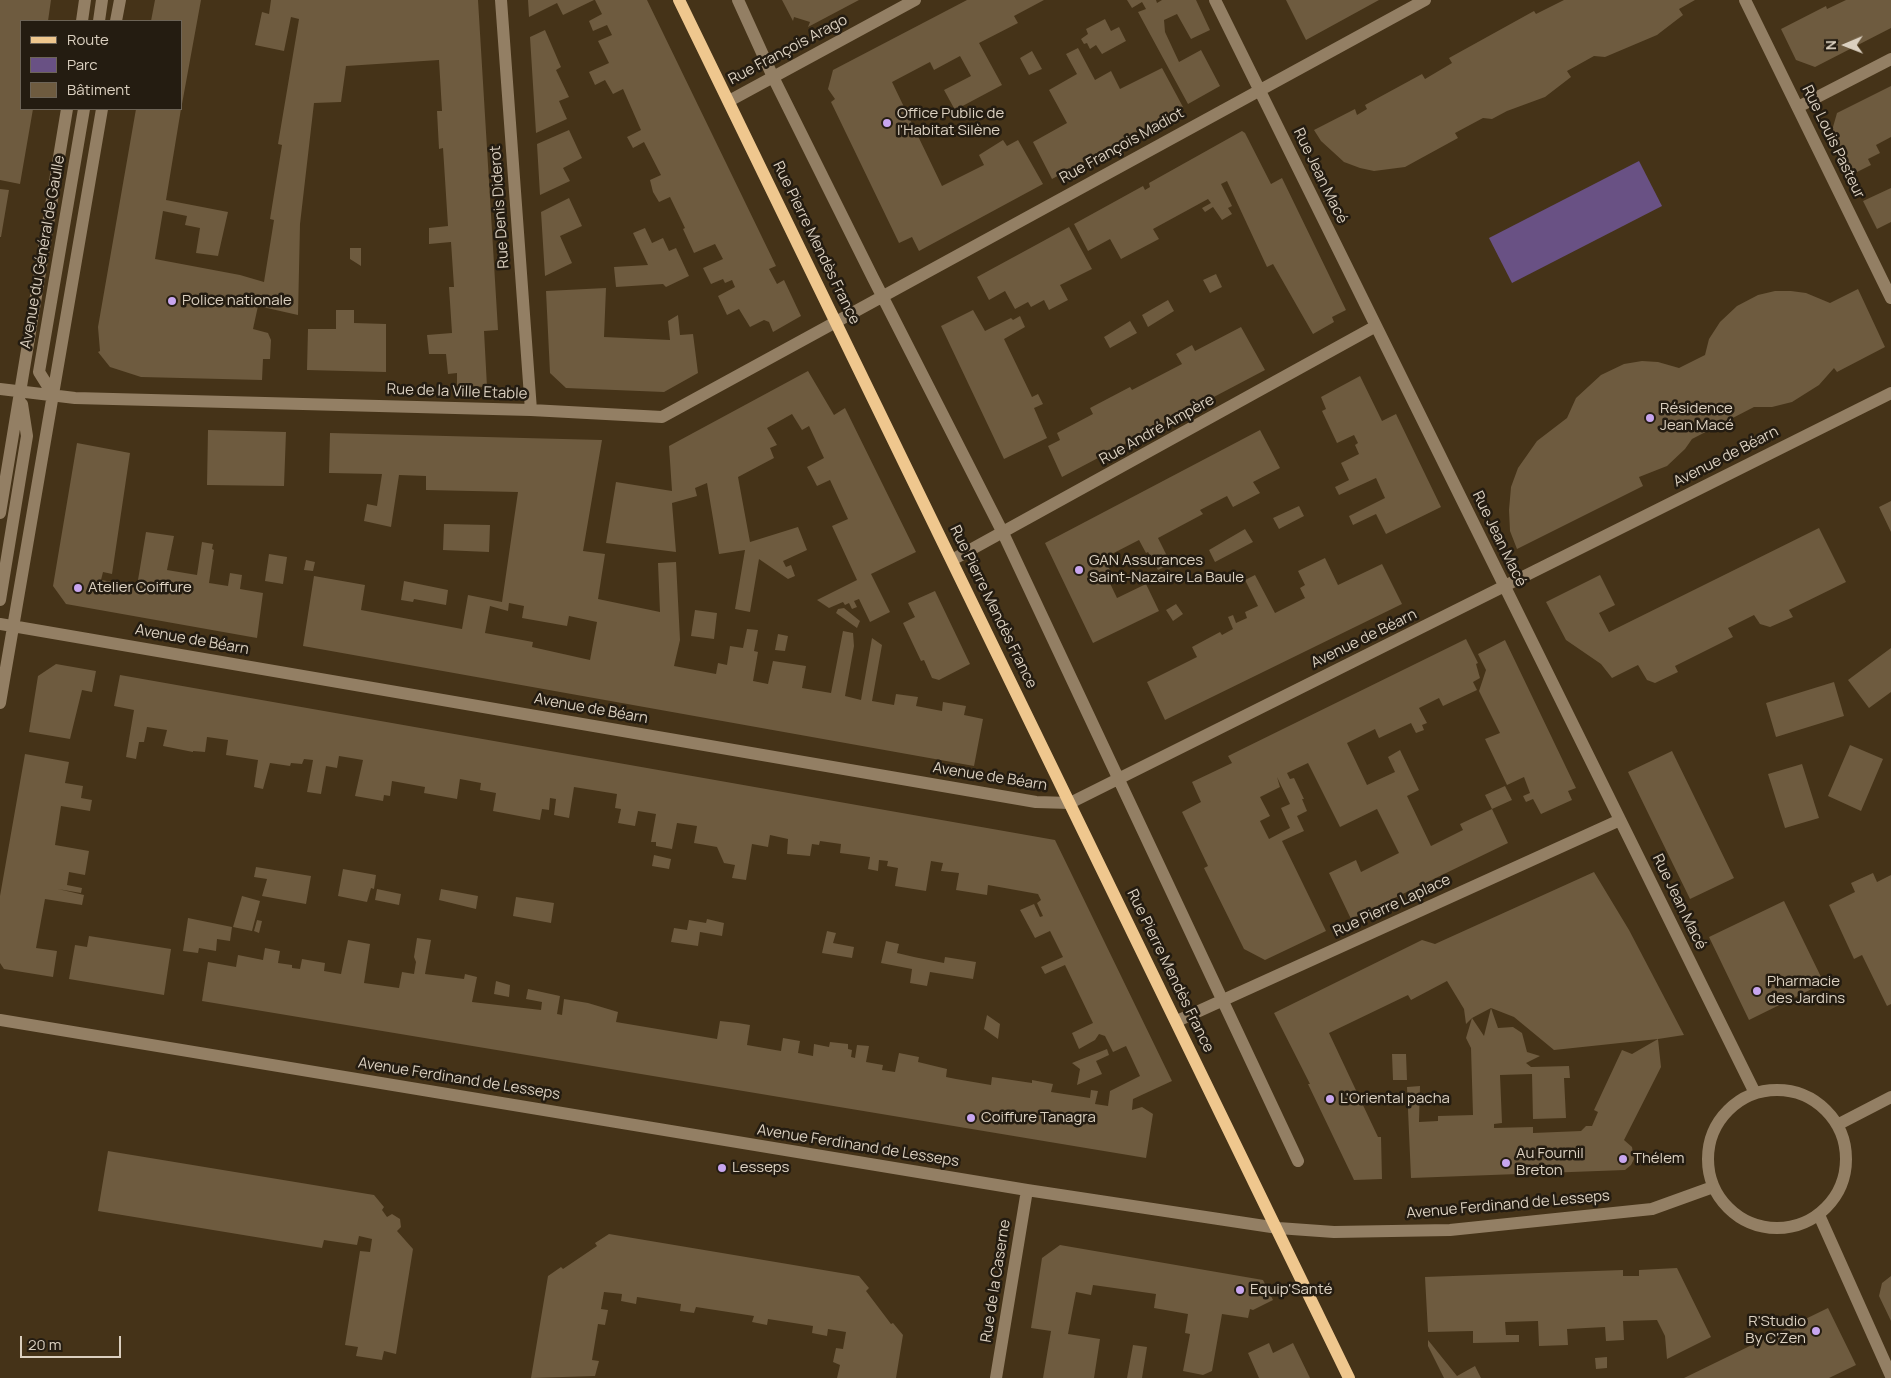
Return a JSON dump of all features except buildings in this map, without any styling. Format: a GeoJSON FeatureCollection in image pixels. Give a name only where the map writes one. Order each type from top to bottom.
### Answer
{"type":"FeatureCollection","features":[{"type":"Feature","properties":{"kind":"main road","name":"Rue Pierre Mendès France"},"geometry":{"type":"LineString","coordinates":[[679,0],[1350,1378]]}},
{"type":"Feature","properties":{"kind":"street"},"geometry":{"type":"LineString","coordinates":[[82,20],[85,0]]}},
{"type":"Feature","properties":{"kind":"street"},"geometry":{"type":"LineString","coordinates":[[99,20],[102,0]]}},
{"type":"Feature","properties":{"kind":"street"},"geometry":{"type":"LineString","coordinates":[[116,20],[120,0]]}},
{"type":"Feature","properties":{"kind":"street","name":"Rue Denis Diderot"},"geometry":{"type":"LineString","coordinates":[[501,0],[531,410]]}},
{"type":"Feature","properties":{"kind":"street"},"geometry":{"type":"LineString","coordinates":[[738,0],[773,77],[882,296],[1004,533],[1298,1161]]}},
{"type":"Feature","properties":{"kind":"street","name":"Rue François Arago"},"geometry":{"type":"LineString","coordinates":[[728,101],[915,0]]}},
{"type":"Feature","properties":{"kind":"street","name":"Rue Jean Macé"},"geometry":{"type":"LineString","coordinates":[[1215,0],[1755,1093]]}},
{"type":"Feature","properties":{"kind":"street","name":"Rue François Madiot"},"geometry":{"type":"LineString","coordinates":[[836,321],[1425,0]]}},
{"type":"Feature","properties":{"kind":"street","name":"Rue Louis Pasteur"},"geometry":{"type":"LineString","coordinates":[[1745,0],[1891,298]]}},
{"type":"Feature","properties":{"kind":"street"},"geometry":{"type":"LineString","coordinates":[[1798,107],[1891,59]]}},
{"type":"Feature","properties":{"kind":"street","name":"Avenue du Général de Gaulle"},"geometry":{"type":"LineString","coordinates":[[0,513],[26,344],[66,110]]}},
{"type":"Feature","properties":{"kind":"street","name":"Avenue du Général de Gaulle"},"geometry":{"type":"LineString","coordinates":[[54,396],[39,372],[84,110]]}},
{"type":"Feature","properties":{"kind":"street"},"geometry":{"type":"LineString","coordinates":[[0,703],[102,110]]}},
{"type":"Feature","properties":{"kind":"street","name":"Rue de la Ville Etable"},"geometry":{"type":"LineString","coordinates":[[0,388],[54,396],[531,410],[662,417],[836,321]]}},
{"type":"Feature","properties":{"kind":"street","name":"Rue André Ampère"},"geometry":{"type":"LineString","coordinates":[[952,560],[1376,326]]}},
{"type":"Feature","properties":{"kind":"street","name":"Avenue du Général de Gaulle"},"geometry":{"type":"LineString","coordinates":[[0,600],[3,567],[27,436],[20,392]]}},
{"type":"Feature","properties":{"kind":"street","name":"Avenue de Béarn"},"geometry":{"type":"LineString","coordinates":[[0,624],[1036,802],[1070,803],[1891,393]]}},
{"type":"Feature","properties":{"kind":"street"},"geometry":{"type":"LineString","coordinates":[[3,567],[24,569]]}},
{"type":"Feature","properties":{"kind":"street","name":"Rue Pierre Laplace"},"geometry":{"type":"LineString","coordinates":[[1177,1021],[1620,820]]}},
{"type":"Feature","properties":{"kind":"street","name":"Avenue Ferdinand de Lesseps"},"geometry":{"type":"LineString","coordinates":[[0,1020],[1027,1190],[1278,1228],[1334,1232],[1450,1230],[1652,1208],[1713,1187]]}},
{"type":"Feature","properties":{"kind":"street"},"geometry":{"type":"LineString","coordinates":[[1773,1089],[1791,1091],[1809,1097],[1824,1108],[1837,1125],[1844,1143],[1846,1164],[1842,1183],[1832,1201],[1819,1215],[1800,1225],[1780,1229],[1759,1227],[1740,1218],[1724,1205],[1713,1187],[1708,1164],[1709,1142],[1719,1120],[1734,1104],[1755,1093],[1773,1089]]}},
{"type":"Feature","properties":{"kind":"street"},"geometry":{"type":"LineString","coordinates":[[1837,1125],[1891,1097]]}},
{"type":"Feature","properties":{"kind":"street","name":"Rue de la Caserne"},"geometry":{"type":"LineString","coordinates":[[996,1378],[1027,1190]]}},
{"type":"Feature","properties":{"kind":"street"},"geometry":{"type":"LineString","coordinates":[[1819,1215],[1891,1376]]}},
{"type":"Feature","properties":{"kind":"green space"},"geometry":{"type":"Polygon","coordinates":[[[1639,161],[1662,206],[1512,283],[1489,238],[1639,161]]]}},
{"type":"Feature","properties":{"kind":"place","name":"Office Public de l'Habitat Silène"},"geometry":{"type":"Point","coordinates":[887,123]}},
{"type":"Feature","properties":{"kind":"place","name":"Police nationale"},"geometry":{"type":"Point","coordinates":[172,301]}},
{"type":"Feature","properties":{"kind":"place","name":"Résidence Jean Macé"},"geometry":{"type":"Point","coordinates":[1650,418]}},
{"type":"Feature","properties":{"kind":"place","name":"GAN Assurances Saint-Nazaire La Baule"},"geometry":{"type":"Point","coordinates":[1079,570]}},
{"type":"Feature","properties":{"kind":"place","name":"Atelier Coiffure"},"geometry":{"type":"Point","coordinates":[78,588]}},
{"type":"Feature","properties":{"kind":"place","name":"Pharmacie des Jardins"},"geometry":{"type":"Point","coordinates":[1757,991]}},
{"type":"Feature","properties":{"kind":"place","name":"L'Oriental pacha"},"geometry":{"type":"Point","coordinates":[1330,1099]}},
{"type":"Feature","properties":{"kind":"place","name":"Coiffure Tanagra"},"geometry":{"type":"Point","coordinates":[971,1118]}},
{"type":"Feature","properties":{"kind":"place","name":"Thélem"},"geometry":{"type":"Point","coordinates":[1623,1159]}},
{"type":"Feature","properties":{"kind":"place","name":"Au Fournil Breton"},"geometry":{"type":"Point","coordinates":[1506,1163]}},
{"type":"Feature","properties":{"kind":"place","name":"Lesseps"},"geometry":{"type":"Point","coordinates":[722,1168]}},
{"type":"Feature","properties":{"kind":"place","name":"Equip'Santé"},"geometry":{"type":"Point","coordinates":[1240,1290]}},
{"type":"Feature","properties":{"kind":"place","name":"R'Studio By C'Zen"},"geometry":{"type":"Point","coordinates":[1816,1331]}}]}
